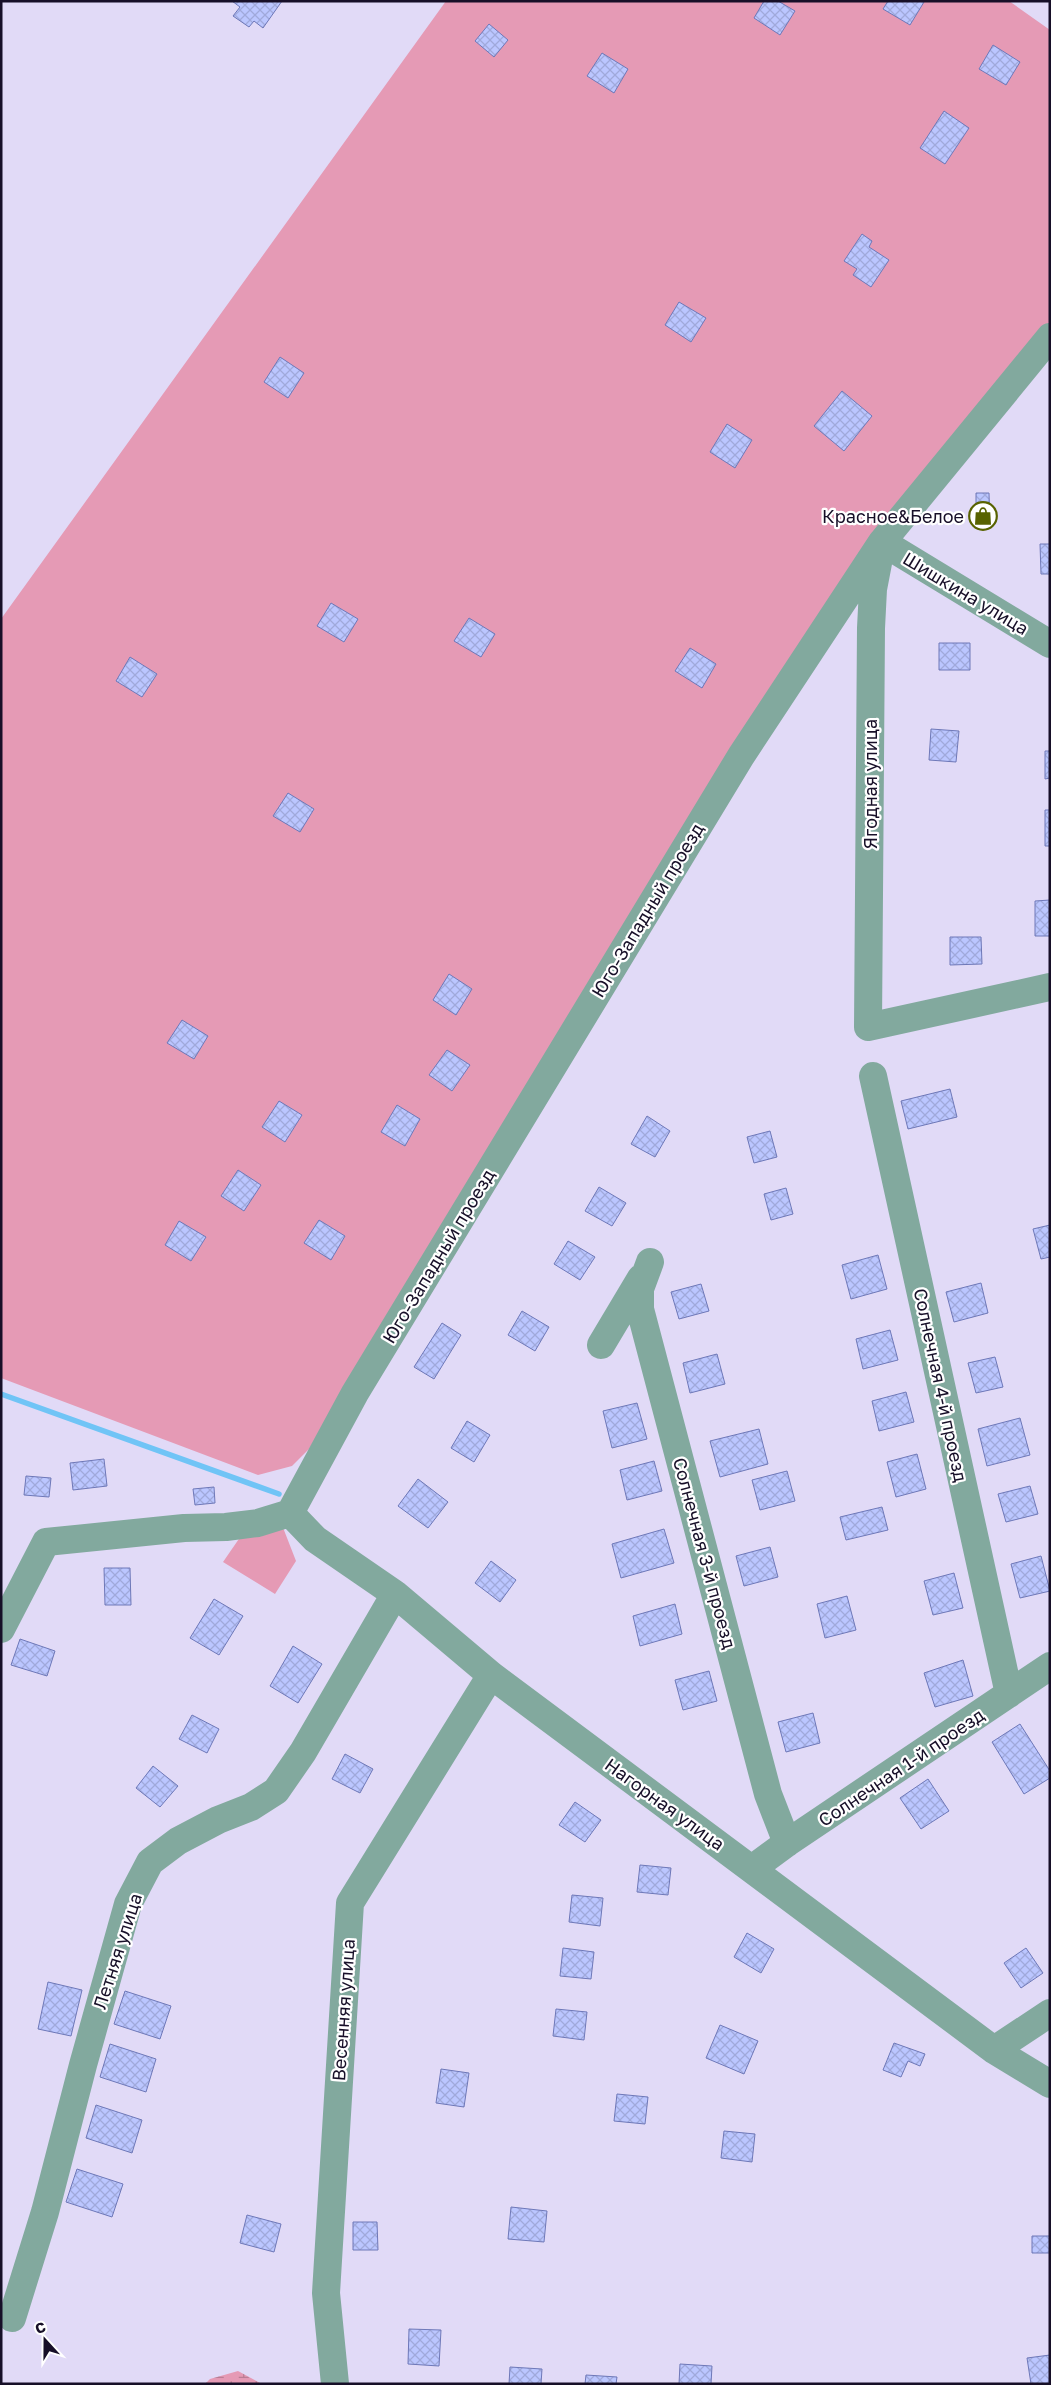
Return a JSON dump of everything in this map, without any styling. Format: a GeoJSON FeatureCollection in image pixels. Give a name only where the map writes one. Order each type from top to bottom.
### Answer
{"type":"FeatureCollection","features":[{"type":"Feature","properties":{"kind":"street","name":"Юго-Западный проезд"},"geometry":{"type":"LineString","coordinates":[[290,1513],[355,1393],[736,764],[882,542],[1050,337]]}},
{"type":"Feature","properties":{"kind":"street","name":"Шишкина улица"},"geometry":{"type":"LineString","coordinates":[[882,542],[1050,644]]}},
{"type":"Feature","properties":{"kind":"street","name":"Ягодная улица"},"geometry":{"type":"LineString","coordinates":[[882,542],[873,589],[871,628],[868,1027],[1050,987]]}},
{"type":"Feature","properties":{"kind":"street","name":"Солнечная 4-й проезд"},"geometry":{"type":"LineString","coordinates":[[873,1076],[1010,1694]]}},
{"type":"Feature","properties":{"kind":"street","name":"Солнечная 3-й проезд"},"geometry":{"type":"LineString","coordinates":[[601,1345],[650,1262],[640,1289],[640,1309],[768,1794],[787,1843]]}},
{"type":"Feature","properties":{"kind":"street"},"geometry":{"type":"LineString","coordinates":[[1,1629],[46,1542],[184,1528],[226,1527],[258,1523],[290,1513]]}},
{"type":"Feature","properties":{"kind":"street","name":"Нагорная улица"},"geometry":{"type":"LineString","coordinates":[[290,1513],[315,1539],[395,1594],[491,1675],[753,1868],[994,2050],[1050,2084]]}},
{"type":"Feature","properties":{"kind":"street","name":"Летняя улица"},"geometry":{"type":"LineString","coordinates":[[12,2318],[45,2212],[83,2065],[128,1904],[150,1862],[178,1841],[218,1820],[251,1807],[276,1791],[303,1752],[395,1594]]}},
{"type":"Feature","properties":{"kind":"street","name":"Солнечная 1-й проезд"},"geometry":{"type":"LineString","coordinates":[[753,1868],[787,1843],[1050,1666]]}},
{"type":"Feature","properties":{"kind":"street","name":"Весенняя улица"},"geometry":{"type":"LineString","coordinates":[[335,2384],[326,2293],[350,1903],[491,1675]]}},
{"type":"Feature","properties":{"kind":"street"},"geometry":{"type":"LineString","coordinates":[[994,2050],[1050,2013]]}},
{"type":"Feature","properties":{"kind":"green space"},"geometry":{"type":"Polygon","coordinates":[[[446,1],[1009,1],[1050,30],[1050,321],[878,541],[494,1140],[309,1449],[292,1466],[258,1475],[1,1378],[1,619],[446,1]]]}},
{"type":"Feature","properties":{"kind":"green space"},"geometry":{"type":"Polygon","coordinates":[[[282,1525],[296,1561],[275,1594],[223,1562],[243,1533],[282,1525]]]}},
{"type":"Feature","properties":{"kind":"green space"},"geometry":{"type":"Polygon","coordinates":[[[238,2371],[262,2384],[205,2384],[210,2379],[238,2371]]]}},
{"type":"Feature","properties":{"kind":"building"},"geometry":{"type":"Polygon","coordinates":[[[232,1],[282,1],[263,28],[254,21],[249,27],[233,16],[240,7],[232,1]]]}},
{"type":"Feature","properties":{"kind":"building"},"geometry":{"type":"Polygon","coordinates":[[[764,1],[778,1],[795,11],[780,35],[754,18],[764,1]]]}},
{"type":"Feature","properties":{"kind":"building"},"geometry":{"type":"Polygon","coordinates":[[[888,1],[924,2],[910,25],[883,9],[888,1]]]}},
{"type":"Feature","properties":{"kind":"building"},"geometry":{"type":"Polygon","coordinates":[[[489,24],[508,40],[494,57],[475,41],[489,24]]]}},
{"type":"Feature","properties":{"kind":"building"},"geometry":{"type":"Polygon","coordinates":[[[993,45],[1020,62],[1006,85],[979,69],[993,45]]]}},
{"type":"Feature","properties":{"kind":"building"},"geometry":{"type":"Polygon","coordinates":[[[602,53],[628,69],[614,93],[587,76],[602,53]]]}},
{"type":"Feature","properties":{"kind":"building"},"geometry":{"type":"Polygon","coordinates":[[[944,111],[969,128],[945,164],[920,148],[944,111]]]}},
{"type":"Feature","properties":{"kind":"building"},"geometry":{"type":"Polygon","coordinates":[[[862,234],[872,241],[869,247],[889,260],[871,287],[853,275],[857,269],[844,261],[862,234]]]}},
{"type":"Feature","properties":{"kind":"building"},"geometry":{"type":"Polygon","coordinates":[[[679,302],[706,318],[691,342],[665,325],[679,302]]]}},
{"type":"Feature","properties":{"kind":"building"},"geometry":{"type":"Polygon","coordinates":[[[280,357],[304,373],[288,398],[264,382],[280,357]]]}},
{"type":"Feature","properties":{"kind":"building"},"geometry":{"type":"Polygon","coordinates":[[[842,391],[872,416],[844,451],[814,426],[842,391]]]}},
{"type":"Feature","properties":{"kind":"building"},"geometry":{"type":"Polygon","coordinates":[[[727,424],[752,440],[735,468],[710,452],[727,424]]]}},
{"type":"Feature","properties":{"kind":"building"},"geometry":{"type":"Polygon","coordinates":[[[976,493],[989,493],[990,526],[976,526],[976,493]]]}},
{"type":"Feature","properties":{"kind":"building"},"geometry":{"type":"Polygon","coordinates":[[[1040,544],[1050,544],[1050,574],[1041,574],[1040,544]]]}},
{"type":"Feature","properties":{"kind":"building"},"geometry":{"type":"Polygon","coordinates":[[[331,603],[358,619],[344,642],[317,626],[331,603]]]}},
{"type":"Feature","properties":{"kind":"building"},"geometry":{"type":"Polygon","coordinates":[[[469,618],[495,634],[481,657],[454,641],[469,618]]]}},
{"type":"Feature","properties":{"kind":"building"},"geometry":{"type":"Polygon","coordinates":[[[939,643],[970,643],[970,670],[939,670],[939,643]]]}},
{"type":"Feature","properties":{"kind":"building"},"geometry":{"type":"Polygon","coordinates":[[[690,648],[716,664],[702,688],[675,671],[690,648]]]}},
{"type":"Feature","properties":{"kind":"building"},"geometry":{"type":"Polygon","coordinates":[[[130,657],[157,674],[142,697],[116,681],[130,657]]]}},
{"type":"Feature","properties":{"kind":"building"},"geometry":{"type":"Polygon","coordinates":[[[931,729],[959,731],[956,762],[929,760],[931,729]]]}},
{"type":"Feature","properties":{"kind":"building"},"geometry":{"type":"Polygon","coordinates":[[[1045,751],[1050,751],[1050,778],[1045,779],[1045,751]]]}},
{"type":"Feature","properties":{"kind":"building"},"geometry":{"type":"Polygon","coordinates":[[[288,793],[314,809],[300,832],[273,816],[288,793]]]}},
{"type":"Feature","properties":{"kind":"building"},"geometry":{"type":"Polygon","coordinates":[[[1045,810],[1050,810],[1050,846],[1045,846],[1045,810]]]}},
{"type":"Feature","properties":{"kind":"building"},"geometry":{"type":"Polygon","coordinates":[[[1050,900],[1050,936],[1035,936],[1035,901],[1050,900]]]}},
{"type":"Feature","properties":{"kind":"building"},"geometry":{"type":"Polygon","coordinates":[[[950,937],[981,937],[982,964],[950,965],[950,937]]]}},
{"type":"Feature","properties":{"kind":"building"},"geometry":{"type":"Polygon","coordinates":[[[449,974],[472,989],[456,1015],[433,1000],[449,974]]]}},
{"type":"Feature","properties":{"kind":"building"},"geometry":{"type":"Polygon","coordinates":[[[182,1020],[208,1036],[194,1059],[167,1043],[182,1020]]]}},
{"type":"Feature","properties":{"kind":"building"},"geometry":{"type":"Polygon","coordinates":[[[447,1050],[470,1065],[452,1091],[429,1075],[447,1050]]]}},
{"type":"Feature","properties":{"kind":"building"},"geometry":{"type":"Polygon","coordinates":[[[950,1089],[957,1117],[908,1129],[901,1101],[950,1089]]]}},
{"type":"Feature","properties":{"kind":"building"},"geometry":{"type":"Polygon","coordinates":[[[279,1101],[302,1115],[285,1142],[262,1127],[279,1101]]]}},
{"type":"Feature","properties":{"kind":"building"},"geometry":{"type":"Polygon","coordinates":[[[397,1105],[420,1119],[405,1146],[381,1132],[397,1105]]]}},
{"type":"Feature","properties":{"kind":"building"},"geometry":{"type":"Polygon","coordinates":[[[647,1116],[670,1131],[655,1157],[631,1144],[647,1116]]]}},
{"type":"Feature","properties":{"kind":"building"},"geometry":{"type":"Polygon","coordinates":[[[770,1131],[777,1157],[754,1163],[747,1137],[770,1131]]]}},
{"type":"Feature","properties":{"kind":"building"},"geometry":{"type":"Polygon","coordinates":[[[238,1170],[261,1185],[244,1211],[221,1196],[238,1170]]]}},
{"type":"Feature","properties":{"kind":"building"},"geometry":{"type":"Polygon","coordinates":[[[599,1187],[626,1203],[612,1226],[585,1211],[599,1187]]]}},
{"type":"Feature","properties":{"kind":"building"},"geometry":{"type":"Polygon","coordinates":[[[786,1188],[793,1214],[771,1220],[764,1194],[786,1188]]]}},
{"type":"Feature","properties":{"kind":"building"},"geometry":{"type":"Polygon","coordinates":[[[319,1220],[345,1236],[331,1260],[304,1243],[319,1220]]]}},
{"type":"Feature","properties":{"kind":"building"},"geometry":{"type":"Polygon","coordinates":[[[179,1221],[206,1237],[191,1261],[165,1245],[179,1221]]]}},
{"type":"Feature","properties":{"kind":"building"},"geometry":{"type":"Polygon","coordinates":[[[1050,1225],[1050,1257],[1041,1259],[1033,1229],[1050,1225]]]}},
{"type":"Feature","properties":{"kind":"building"},"geometry":{"type":"Polygon","coordinates":[[[568,1241],[595,1257],[580,1280],[554,1264],[568,1241]]]}},
{"type":"Feature","properties":{"kind":"building"},"geometry":{"type":"Polygon","coordinates":[[[878,1255],[887,1289],[851,1299],[842,1265],[878,1255]]]}},
{"type":"Feature","properties":{"kind":"building"},"geometry":{"type":"Polygon","coordinates":[[[981,1283],[988,1313],[954,1322],[946,1292],[981,1283]]]}},
{"type":"Feature","properties":{"kind":"building"},"geometry":{"type":"Polygon","coordinates":[[[701,1284],[709,1311],[679,1319],[671,1292],[701,1284]]]}},
{"type":"Feature","properties":{"kind":"building"},"geometry":{"type":"Polygon","coordinates":[[[522,1311],[549,1327],[535,1351],[508,1335],[522,1311]]]}},
{"type":"Feature","properties":{"kind":"building"},"geometry":{"type":"Polygon","coordinates":[[[442,1323],[461,1335],[434,1379],[414,1367],[442,1323]]]}},
{"type":"Feature","properties":{"kind":"building"},"geometry":{"type":"Polygon","coordinates":[[[890,1330],[898,1360],[863,1369],[856,1339],[890,1330]]]}},
{"type":"Feature","properties":{"kind":"building"},"geometry":{"type":"Polygon","coordinates":[[[717,1354],[725,1384],[690,1393],[683,1363],[717,1354]]]}},
{"type":"Feature","properties":{"kind":"building"},"geometry":{"type":"Polygon","coordinates":[[[995,1357],[1003,1387],[976,1393],[968,1363],[995,1357]]]}},
{"type":"Feature","properties":{"kind":"building"},"geometry":{"type":"Polygon","coordinates":[[[906,1392],[914,1422],[879,1431],[872,1401],[906,1392]]]}},
{"type":"Feature","properties":{"kind":"building"},"geometry":{"type":"Polygon","coordinates":[[[637,1403],[647,1439],[612,1448],[603,1411],[637,1403]]]}},
{"type":"Feature","properties":{"kind":"building"},"geometry":{"type":"Polygon","coordinates":[[[1020,1418],[1030,1455],[987,1466],[978,1429],[1020,1418]]]}},
{"type":"Feature","properties":{"kind":"building"},"geometry":{"type":"Polygon","coordinates":[[[467,1421],[490,1435],[474,1462],[451,1448],[467,1421]]]}},
{"type":"Feature","properties":{"kind":"building"},"geometry":{"type":"Polygon","coordinates":[[[759,1429],[768,1464],[720,1477],[710,1441],[759,1429]]]}},
{"type":"Feature","properties":{"kind":"building"},"geometry":{"type":"Polygon","coordinates":[[[917,1454],[926,1489],[896,1497],[887,1462],[917,1454]]]}},
{"type":"Feature","properties":{"kind":"building"},"geometry":{"type":"Polygon","coordinates":[[[104,1459],[107,1486],[73,1490],[70,1463],[104,1459]]]}},
{"type":"Feature","properties":{"kind":"building"},"geometry":{"type":"Polygon","coordinates":[[[654,1461],[662,1491],[627,1500],[620,1470],[654,1461]]]}},
{"type":"Feature","properties":{"kind":"building"},"geometry":{"type":"Polygon","coordinates":[[[787,1471],[795,1501],[760,1510],[752,1480],[787,1471]]]}},
{"type":"Feature","properties":{"kind":"building"},"geometry":{"type":"Polygon","coordinates":[[[26,1476],[51,1478],[49,1497],[24,1495],[26,1476]]]}},
{"type":"Feature","properties":{"kind":"building"},"geometry":{"type":"Polygon","coordinates":[[[418,1479],[448,1502],[428,1528],[398,1506],[418,1479]]]}},
{"type":"Feature","properties":{"kind":"building"},"geometry":{"type":"Polygon","coordinates":[[[1030,1486],[1038,1514],[1006,1522],[998,1494],[1030,1486]]]}},
{"type":"Feature","properties":{"kind":"building"},"geometry":{"type":"Polygon","coordinates":[[[214,1487],[215,1503],[195,1505],[193,1489],[214,1487]]]}},
{"type":"Feature","properties":{"kind":"building"},"geometry":{"type":"Polygon","coordinates":[[[882,1507],[888,1530],[846,1540],[840,1517],[882,1507]]]}},
{"type":"Feature","properties":{"kind":"building"},"geometry":{"type":"Polygon","coordinates":[[[664,1529],[674,1563],[621,1578],[612,1544],[664,1529]]]}},
{"type":"Feature","properties":{"kind":"building"},"geometry":{"type":"Polygon","coordinates":[[[770,1547],[778,1577],[744,1586],[736,1556],[770,1547]]]}},
{"type":"Feature","properties":{"kind":"building"},"geometry":{"type":"Polygon","coordinates":[[[1041,1556],[1050,1591],[1020,1598],[1011,1564],[1041,1556]]]}},
{"type":"Feature","properties":{"kind":"building"},"geometry":{"type":"Polygon","coordinates":[[[491,1561],[516,1580],[500,1602],[475,1583],[491,1561]]]}},
{"type":"Feature","properties":{"kind":"building"},"geometry":{"type":"Polygon","coordinates":[[[104,1568],[130,1568],[131,1605],[105,1605],[104,1568]]]}},
{"type":"Feature","properties":{"kind":"building"},"geometry":{"type":"Polygon","coordinates":[[[954,1573],[963,1608],[933,1615],[924,1581],[954,1573]]]}},
{"type":"Feature","properties":{"kind":"building"},"geometry":{"type":"Polygon","coordinates":[[[847,1596],[856,1630],[825,1638],[817,1604],[847,1596]]]}},
{"type":"Feature","properties":{"kind":"building"},"geometry":{"type":"Polygon","coordinates":[[[214,1599],[243,1616],[219,1655],[190,1638],[214,1599]]]}},
{"type":"Feature","properties":{"kind":"building"},"geometry":{"type":"Polygon","coordinates":[[[675,1604],[682,1634],[640,1646],[633,1616],[675,1604]]]}},
{"type":"Feature","properties":{"kind":"building"},"geometry":{"type":"Polygon","coordinates":[[[20,1639],[55,1651],[47,1676],[11,1665],[20,1639]]]}},
{"type":"Feature","properties":{"kind":"building"},"geometry":{"type":"Polygon","coordinates":[[[293,1646],[322,1664],[298,1703],[270,1686],[293,1646]]]}},
{"type":"Feature","properties":{"kind":"building"},"geometry":{"type":"Polygon","coordinates":[[[963,1660],[973,1696],[935,1707],[924,1673],[963,1660]]]}},
{"type":"Feature","properties":{"kind":"building"},"geometry":{"type":"Polygon","coordinates":[[[709,1671],[717,1701],[683,1710],[675,1680],[709,1671]]]}},
{"type":"Feature","properties":{"kind":"building"},"geometry":{"type":"Polygon","coordinates":[[[813,1713],[820,1743],[786,1752],[778,1722],[813,1713]]]}},
{"type":"Feature","properties":{"kind":"building"},"geometry":{"type":"Polygon","coordinates":[[[192,1715],[219,1729],[207,1753],[179,1739],[192,1715]]]}},
{"type":"Feature","properties":{"kind":"building"},"geometry":{"type":"Polygon","coordinates":[[[1020,1724],[1050,1771],[1050,1778],[1024,1794],[992,1742],[1020,1724]]]}},
{"type":"Feature","properties":{"kind":"building"},"geometry":{"type":"Polygon","coordinates":[[[345,1754],[373,1769],[360,1793],[332,1779],[345,1754]]]}},
{"type":"Feature","properties":{"kind":"building"},"geometry":{"type":"Polygon","coordinates":[[[153,1766],[178,1786],[160,1807],[136,1788],[153,1766]]]}},
{"type":"Feature","properties":{"kind":"building"},"geometry":{"type":"Polygon","coordinates":[[[928,1779],[949,1811],[921,1829],[900,1798],[928,1779]]]}},
{"type":"Feature","properties":{"kind":"building"},"geometry":{"type":"Polygon","coordinates":[[[575,1802],[601,1820],[585,1842],[559,1825],[575,1802]]]}},
{"type":"Feature","properties":{"kind":"building"},"geometry":{"type":"Polygon","coordinates":[[[640,1865],[671,1868],[668,1895],[637,1892],[640,1865]]]}},
{"type":"Feature","properties":{"kind":"building"},"geometry":{"type":"Polygon","coordinates":[[[572,1895],[603,1898],[600,1926],[569,1922],[572,1895]]]}},
{"type":"Feature","properties":{"kind":"building"},"geometry":{"type":"Polygon","coordinates":[[[747,1933],[774,1949],[761,1973],[734,1957],[747,1933]]]}},
{"type":"Feature","properties":{"kind":"building"},"geometry":{"type":"Polygon","coordinates":[[[563,1948],[594,1952],[591,1979],[560,1976],[563,1948]]]}},
{"type":"Feature","properties":{"kind":"building"},"geometry":{"type":"Polygon","coordinates":[[[1026,1948],[1043,1973],[1021,1988],[1004,1963],[1026,1948]]]}},
{"type":"Feature","properties":{"kind":"building"},"geometry":{"type":"Polygon","coordinates":[[[48,1982],[82,1990],[71,2036],[38,2029],[48,1982]]]}},
{"type":"Feature","properties":{"kind":"building"},"geometry":{"type":"Polygon","coordinates":[[[125,1991],[171,2006],[160,2039],[114,2024],[125,1991]]]}},
{"type":"Feature","properties":{"kind":"building"},"geometry":{"type":"Polygon","coordinates":[[[556,2009],[587,2012],[584,2040],[553,2036],[556,2009]]]}},
{"type":"Feature","properties":{"kind":"building"},"geometry":{"type":"Polygon","coordinates":[[[720,2025],[758,2041],[744,2074],[706,2058],[720,2025]]]}},
{"type":"Feature","properties":{"kind":"building"},"geometry":{"type":"Polygon","coordinates":[[[894,2043],[925,2054],[920,2066],[908,2061],[901,2077],[883,2070],[894,2043]]]}},
{"type":"Feature","properties":{"kind":"building"},"geometry":{"type":"Polygon","coordinates":[[[110,2044],[156,2059],[146,2092],[100,2077],[110,2044]]]}},
{"type":"Feature","properties":{"kind":"building"},"geometry":{"type":"Polygon","coordinates":[[[441,2069],[469,2073],[464,2107],[436,2103],[441,2069]]]}},
{"type":"Feature","properties":{"kind":"building"},"geometry":{"type":"Polygon","coordinates":[[[617,2094],[648,2097],[645,2124],[614,2121],[617,2094]]]}},
{"type":"Feature","properties":{"kind":"building"},"geometry":{"type":"Polygon","coordinates":[[[96,2105],[142,2120],[132,2153],[86,2138],[96,2105]]]}},
{"type":"Feature","properties":{"kind":"building"},"geometry":{"type":"Polygon","coordinates":[[[724,2131],[755,2134],[752,2162],[721,2158],[724,2131]]]}},
{"type":"Feature","properties":{"kind":"building"},"geometry":{"type":"Polygon","coordinates":[[[77,2169],[123,2184],[112,2217],[66,2202],[77,2169]]]}},
{"type":"Feature","properties":{"kind":"building"},"geometry":{"type":"Polygon","coordinates":[[[511,2207],[547,2211],[544,2242],[508,2239],[511,2207]]]}},
{"type":"Feature","properties":{"kind":"building"},"geometry":{"type":"Polygon","coordinates":[[[247,2215],[281,2224],[274,2252],[240,2243],[247,2215]]]}},
{"type":"Feature","properties":{"kind":"building"},"geometry":{"type":"Polygon","coordinates":[[[353,2222],[377,2222],[378,2250],[353,2250],[353,2222]]]}},
{"type":"Feature","properties":{"kind":"building"},"geometry":{"type":"Polygon","coordinates":[[[1032,2236],[1050,2236],[1050,2253],[1032,2253],[1032,2236]]]}},
{"type":"Feature","properties":{"kind":"building"},"geometry":{"type":"Polygon","coordinates":[[[409,2329],[441,2330],[439,2366],[408,2364],[409,2329]]]}},
{"type":"Feature","properties":{"kind":"building"},"geometry":{"type":"Polygon","coordinates":[[[1050,2355],[1050,2384],[1031,2384],[1027,2358],[1050,2355]]]}},
{"type":"Feature","properties":{"kind":"building"},"geometry":{"type":"Polygon","coordinates":[[[680,2364],[712,2366],[711,2384],[679,2384],[680,2364]]]}},
{"type":"Feature","properties":{"kind":"building"},"geometry":{"type":"Polygon","coordinates":[[[510,2367],[542,2369],[541,2384],[509,2384],[510,2367]]]}},
{"type":"Feature","properties":{"kind":"building"},"geometry":{"type":"Polygon","coordinates":[[[586,2375],[617,2377],[616,2384],[585,2384],[586,2375]]]}},
{"type":"Feature","properties":{"kind":"waterway"},"geometry":{"type":"LineString","coordinates":[[1,1394],[279,1494]]}},
{"type":"Feature","properties":{"kind":"place","name":"Красное&Белое"},"geometry":{"type":"Point","coordinates":[983,516]}}]}
